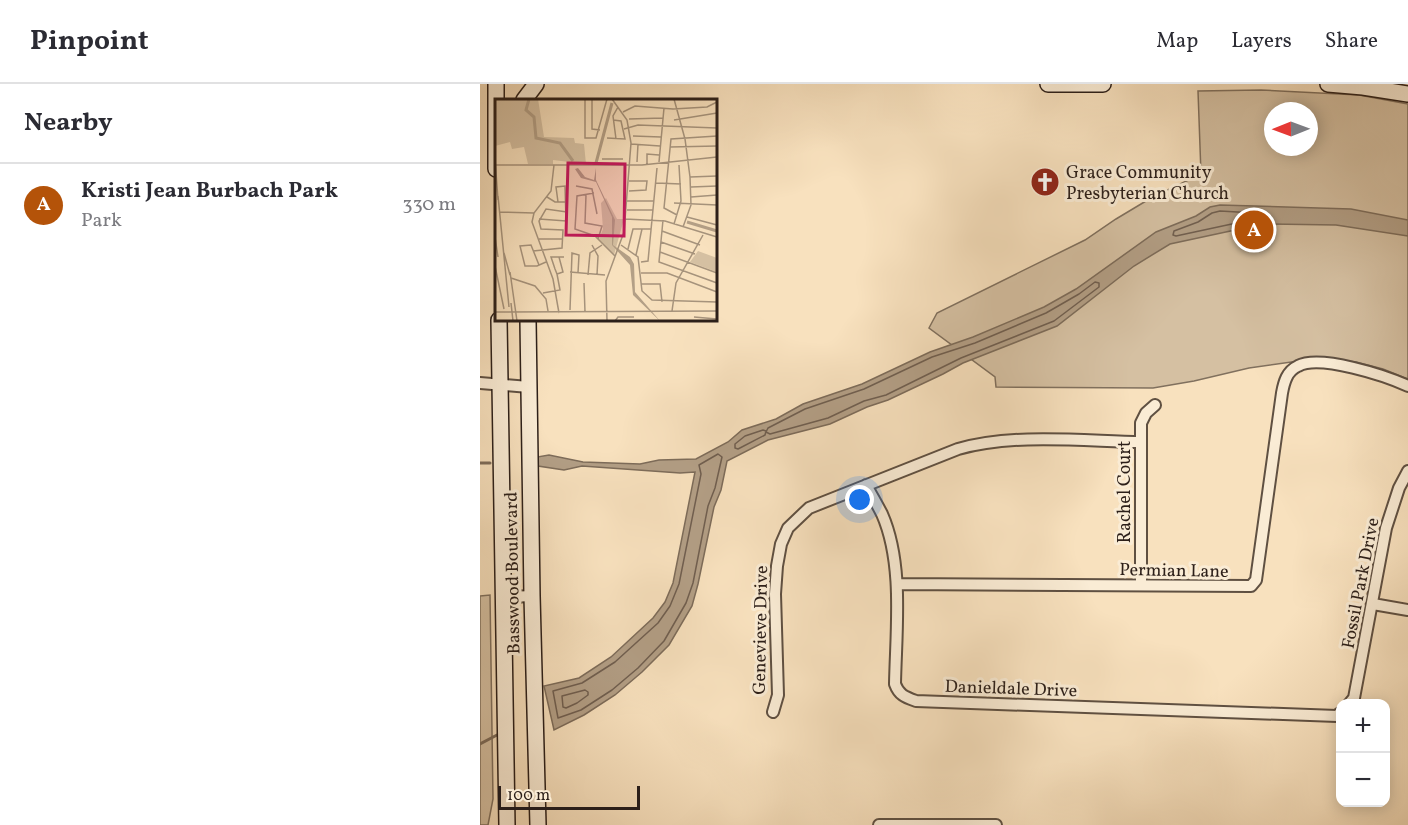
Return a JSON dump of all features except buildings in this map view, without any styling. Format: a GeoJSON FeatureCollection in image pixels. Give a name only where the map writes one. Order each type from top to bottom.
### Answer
{"type":"FeatureCollection","features":[{"type":"Feature","properties":{"kind":"main road"},"geometry":{"type":"LineString","coordinates":[[523,84],[524,99]]}},
{"type":"Feature","properties":{"kind":"main road"},"geometry":{"type":"LineString","coordinates":[[525,99],[536,84]]}},
{"type":"Feature","properties":{"kind":"main road"},"geometry":{"type":"LineString","coordinates":[[1048,84],[1103,84]]}},
{"type":"Feature","properties":{"kind":"main road"},"geometry":{"type":"LineString","coordinates":[[1328,84],[1408,94]]}},
{"type":"Feature","properties":{"kind":"main road","name":"Basswood Boulevard"},"geometry":{"type":"LineString","coordinates":[[499,321],[507,825]]}},
{"type":"Feature","properties":{"kind":"main road","name":"Basswood Boulevard"},"geometry":{"type":"LineString","coordinates":[[528,321],[538,825]]}},
{"type":"Feature","properties":{"kind":"street","name":"Permian Lane"},"geometry":{"type":"LineString","coordinates":[[897,584],[1247,587],[1256,580],[1282,393],[1287,376],[1304,363],[1340,366],[1382,376],[1408,386]]}},
{"type":"Feature","properties":{"kind":"street"},"geometry":{"type":"LineString","coordinates":[[480,383],[529,387]]}},
{"type":"Feature","properties":{"kind":"street","name":"Rachel Court"},"geometry":{"type":"LineString","coordinates":[[1141,585],[1141,442],[1143,417],[1155,405]]}},
{"type":"Feature","properties":{"kind":"street","name":"Genevieve Drive"},"geometry":{"type":"LineString","coordinates":[[773,712],[778,695],[775,594],[777,566],[781,544],[788,528],[809,508],[958,448],[991,441],[1141,442]]}},
{"type":"Feature","properties":{"kind":"street","name":"Fossil Park Drive"},"geometry":{"type":"LineString","coordinates":[[1353,699],[1386,528],[1399,488],[1408,471]]}},
{"type":"Feature","properties":{"kind":"street","name":"Danieldale Drive"},"geometry":{"type":"LineString","coordinates":[[866,485],[882,514],[887,529],[897,584],[895,684],[898,692],[904,697],[916,701],[1336,715]]}},
{"type":"Feature","properties":{"kind":"street"},"geometry":{"type":"LineString","coordinates":[[505,597],[532,596]]}},
{"type":"Feature","properties":{"kind":"street"},"geometry":{"type":"LineString","coordinates":[[1373,604],[1408,610]]}},
{"type":"Feature","properties":{"kind":"street"},"geometry":{"type":"LineString","coordinates":[[879,825],[996,825]]}},
{"type":"Feature","properties":{"kind":"shaded area"},"geometry":{"type":"Polygon","coordinates":[[[1261,90],[1359,95],[1408,104],[1408,379],[1356,362],[1320,358],[1249,368],[1153,388],[996,387],[995,377],[929,328],[937,313],[1085,240],[1151,198],[1201,174],[1198,91],[1261,90]]]}},
{"type":"Feature","properties":{"kind":"shaded area"},"geometry":{"type":"Polygon","coordinates":[[[490,595],[493,799],[488,825],[480,825],[480,596],[490,595]]]}},
{"type":"Feature","properties":{"kind":"water"},"geometry":{"type":"Polygon","coordinates":[[[1220,205],[1351,209],[1408,220],[1408,236],[1336,225],[1263,224],[1170,244],[1134,266],[1057,326],[963,363],[888,400],[830,424],[768,440],[727,461],[721,490],[714,507],[692,606],[669,645],[615,695],[584,715],[554,730],[544,686],[579,678],[611,657],[653,618],[665,602],[673,583],[695,472],[582,466],[564,470],[538,466],[537,457],[549,455],[583,462],[640,464],[659,460],[696,459],[728,442],[742,430],[776,419],[803,404],[862,384],[930,352],[973,337],[1044,307],[1076,289],[1156,232],[1196,216],[1210,207],[1220,205]]]}},
{"type":"Feature","properties":{"kind":"waterway"},"geometry":{"type":"LineString","coordinates":[[480,463],[490,463]]}},
{"type":"Feature","properties":{"kind":"waterway"},"geometry":{"type":"LineString","coordinates":[[480,744],[497,735]]}},
{"type":"Feature","properties":{"kind":"place","name":"Grace Community Presbyterian Church"},"geometry":{"type":"Point","coordinates":[1045,182]}},
{"type":"Feature","properties":{"kind":"place","name":"Kristi Jean Burbach Park"},"geometry":{"type":"Point","coordinates":[1254,230]}}]}
